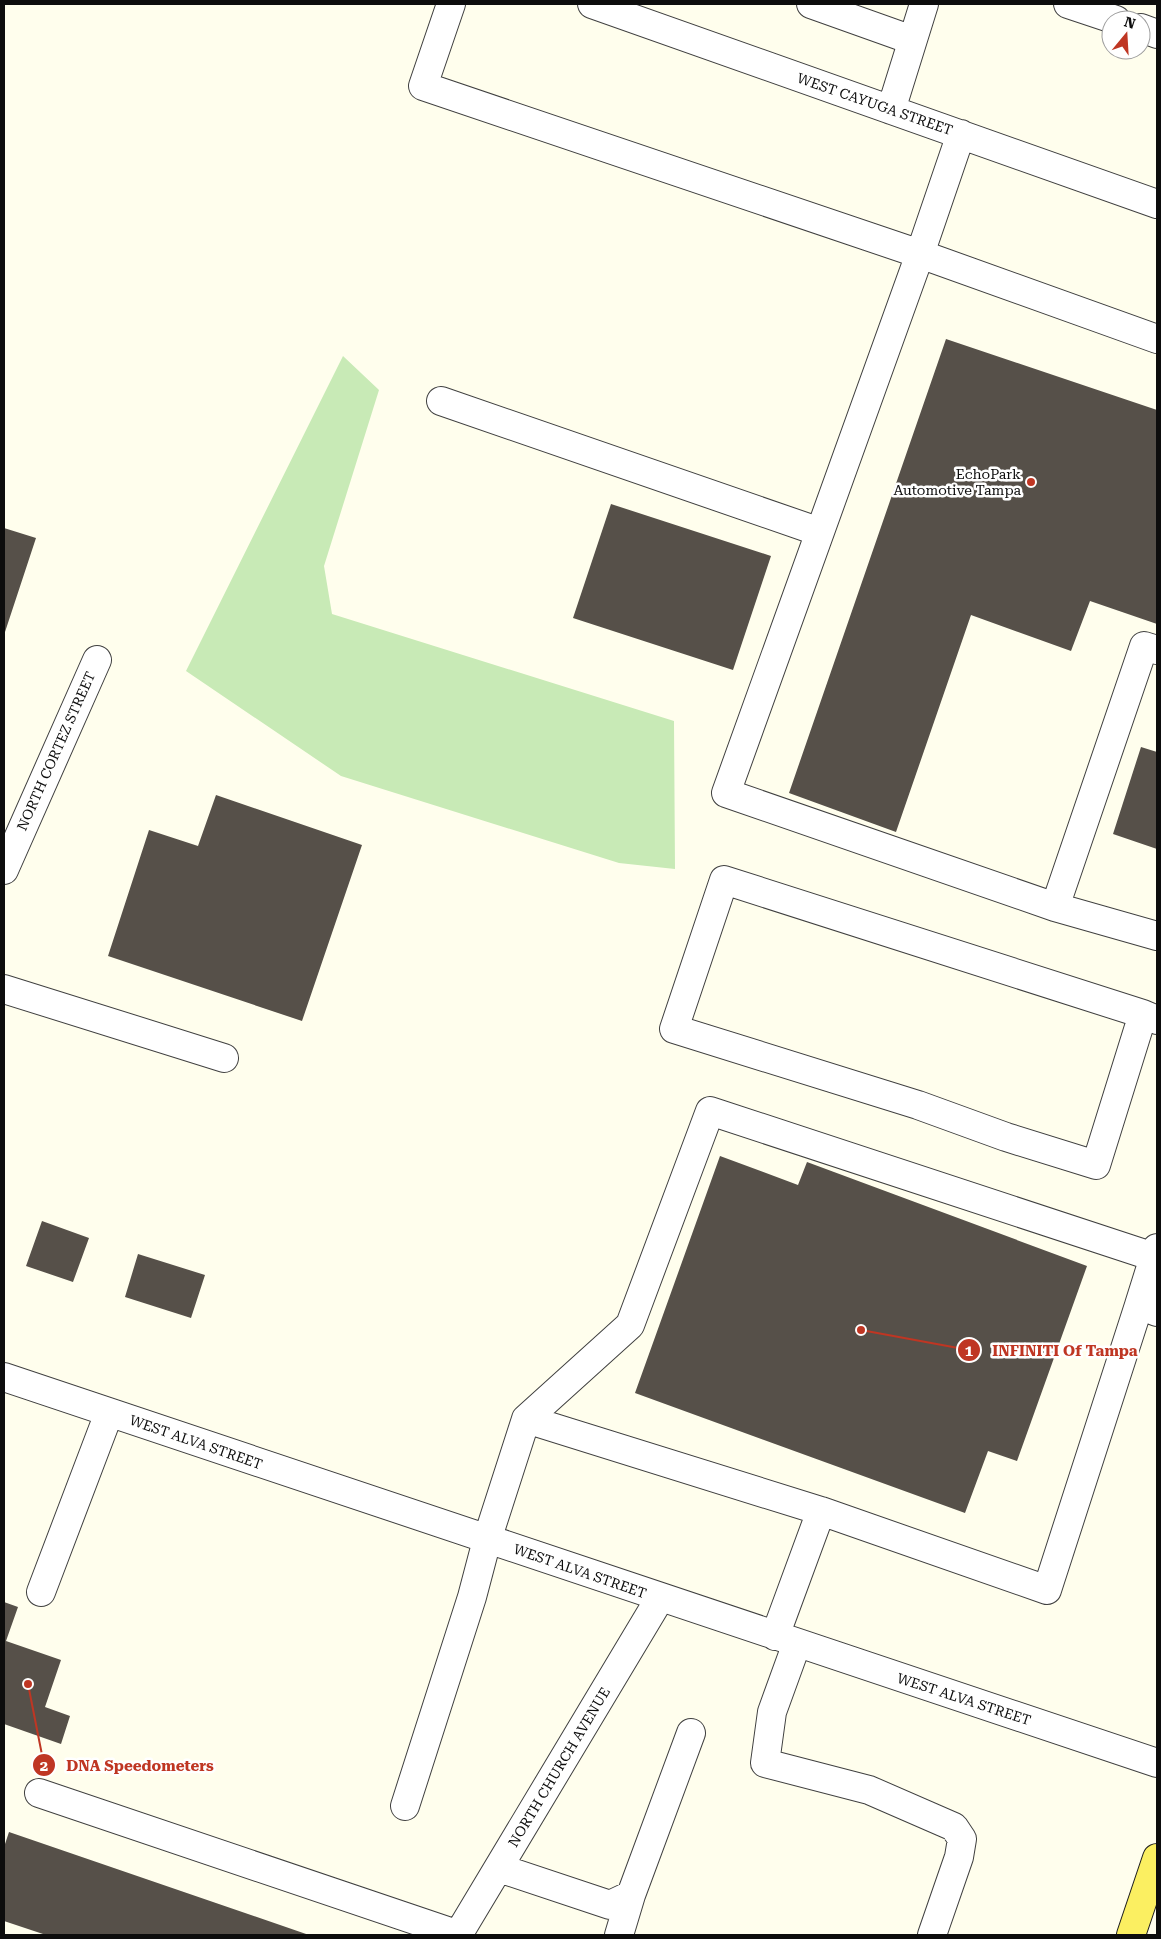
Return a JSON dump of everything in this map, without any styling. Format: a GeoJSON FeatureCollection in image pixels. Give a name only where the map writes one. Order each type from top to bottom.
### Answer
{"type":"FeatureCollection","features":[{"type":"Feature","properties":{"kind":"main road"},"geometry":{"type":"LineString","coordinates":[[1131,1935],[1157,1858]]}},
{"type":"Feature","properties":{"kind":"street"},"geometry":{"type":"LineString","coordinates":[[451,4],[423,86],[920,254],[1157,339]]}},
{"type":"Feature","properties":{"kind":"street","name":"WEST CAYUGA STREET"},"geometry":{"type":"LineString","coordinates":[[592,4],[1157,204]]}},
{"type":"Feature","properties":{"kind":"street"},"geometry":{"type":"LineString","coordinates":[[811,4],[912,40]]}},
{"type":"Feature","properties":{"kind":"street"},"geometry":{"type":"LineString","coordinates":[[891,110],[924,4]]}},
{"type":"Feature","properties":{"kind":"street"},"geometry":{"type":"LineString","coordinates":[[1068,4],[1101,15]]}},
{"type":"Feature","properties":{"kind":"street"},"geometry":{"type":"LineString","coordinates":[[961,134],[920,254],[726,794],[1055,907],[1157,936]]}},
{"type":"Feature","properties":{"kind":"street"},"geometry":{"type":"LineString","coordinates":[[441,401],[820,532]]}},
{"type":"Feature","properties":{"kind":"street"},"geometry":{"type":"LineString","coordinates":[[1055,907],[1144,646],[1157,650]]}},
{"type":"Feature","properties":{"kind":"street","name":"NORTH CORTEZ STREET"},"geometry":{"type":"LineString","coordinates":[[4,870],[97,660]]}},
{"type":"Feature","properties":{"kind":"street"},"geometry":{"type":"LineString","coordinates":[[724,880],[1150,1017],[1096,1165],[1006,1137],[918,1105],[674,1029],[724,880]]}},
{"type":"Feature","properties":{"kind":"street"},"geometry":{"type":"LineString","coordinates":[[4,989],[224,1058]]}},
{"type":"Feature","properties":{"kind":"street"},"geometry":{"type":"LineString","coordinates":[[406,1806],[526,1419],[630,1325],[710,1111],[1156,1253],[1148,1308],[1047,1590],[821,1511],[526,1419]]}},
{"type":"Feature","properties":{"kind":"street","name":"WEST ALVA STREET"},"geometry":{"type":"LineString","coordinates":[[4,1377],[1157,1763]]}},
{"type":"Feature","properties":{"kind":"street"},"geometry":{"type":"LineString","coordinates":[[40,1592],[109,1412]]}},
{"type":"Feature","properties":{"kind":"street"},"geometry":{"type":"LineString","coordinates":[[821,1511],[786,1639],[772,1712],[765,1763],[869,1790],[954,1827],[962,1839],[959,1857],[932,1935]]}},
{"type":"Feature","properties":{"kind":"street","name":"NORTH CHURCH AVENUE"},"geometry":{"type":"LineString","coordinates":[[458,1935],[660,1598]]}},
{"type":"Feature","properties":{"kind":"street"},"geometry":{"type":"LineString","coordinates":[[619,1935],[631,1894],[691,1732]]}},
{"type":"Feature","properties":{"kind":"street"},"geometry":{"type":"LineString","coordinates":[[39,1793],[458,1935]]}},
{"type":"Feature","properties":{"kind":"street"},"geometry":{"type":"LineString","coordinates":[[499,1868],[610,1905],[631,1894]]}},
{"type":"Feature","properties":{"kind":"green space"},"geometry":{"type":"Polygon","coordinates":[[[343,356],[379,390],[324,566],[332,614],[674,721],[675,869],[619,863],[341,776],[186,671],[343,356]]]}},
{"type":"Feature","properties":{"kind":"building"},"geometry":{"type":"Polygon","coordinates":[[[946,339],[1157,410],[1157,624],[1090,601],[1071,651],[971,615],[896,832],[789,793],[946,339]]]}},
{"type":"Feature","properties":{"kind":"building"},"geometry":{"type":"Polygon","coordinates":[[[611,504],[771,556],[733,670],[573,618],[611,504]]]}},
{"type":"Feature","properties":{"kind":"building"},"geometry":{"type":"Polygon","coordinates":[[[4,528],[36,538],[4,635],[4,528]]]}},
{"type":"Feature","properties":{"kind":"building"},"geometry":{"type":"Polygon","coordinates":[[[1141,747],[1157,752],[1157,849],[1113,834],[1141,747]]]}},
{"type":"Feature","properties":{"kind":"building"},"geometry":{"type":"Polygon","coordinates":[[[216,795],[362,845],[302,1021],[108,956],[149,830],[198,846],[216,795]]]}},
{"type":"Feature","properties":{"kind":"building"},"geometry":{"type":"Polygon","coordinates":[[[720,1156],[798,1185],[807,1162],[1087,1266],[1017,1461],[988,1451],[965,1513],[635,1393],[720,1156]]]}},
{"type":"Feature","properties":{"kind":"building"},"geometry":{"type":"Polygon","coordinates":[[[42,1221],[89,1238],[73,1282],[26,1266],[42,1221]]]}},
{"type":"Feature","properties":{"kind":"building"},"geometry":{"type":"Polygon","coordinates":[[[138,1254],[205,1275],[191,1318],[125,1297],[138,1254]]]}},
{"type":"Feature","properties":{"kind":"building"},"geometry":{"type":"Polygon","coordinates":[[[4,1602],[18,1607],[6,1641],[61,1660],[45,1707],[70,1716],[61,1744],[4,1724],[4,1602]]]}},
{"type":"Feature","properties":{"kind":"building"},"geometry":{"type":"Polygon","coordinates":[[[9,1832],[309,1935],[46,1935],[4,1921],[4,1847],[9,1832]]]}},
{"type":"Feature","properties":{"kind":"place","name":"EchoPark Automotive Tampa"},"geometry":{"type":"Point","coordinates":[1031,482]}},
{"type":"Feature","properties":{"kind":"place","name":"INFINITI Of Tampa"},"geometry":{"type":"Point","coordinates":[861,1330]}},
{"type":"Feature","properties":{"kind":"place","name":"DNA Speedometers"},"geometry":{"type":"Point","coordinates":[28,1684]}}]}
